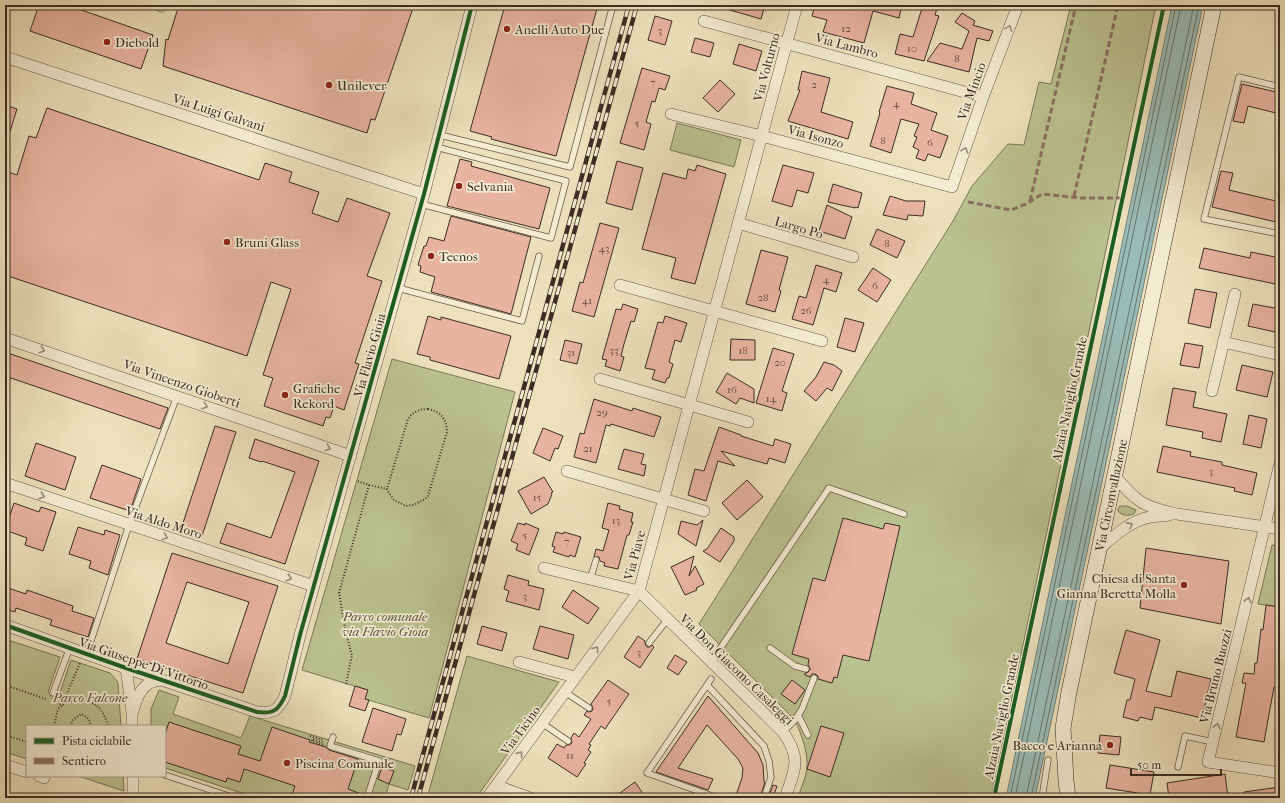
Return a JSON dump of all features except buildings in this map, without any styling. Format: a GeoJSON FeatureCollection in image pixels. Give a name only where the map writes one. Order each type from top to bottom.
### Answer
{"type":"FeatureCollection","features":[{"type":"Feature","properties":{"kind":"main road","name":"Via Circonvallazione"},"geometry":{"type":"LineString","coordinates":[[1068,798],[1063,728],[1066,709],[1168,217],[1214,5]]}},
{"type":"Feature","properties":{"kind":"street","name":"Via Flavio Gioia"},"geometry":{"type":"LineString","coordinates":[[278,709],[285,696],[350,456],[423,199],[472,5]]}},
{"type":"Feature","properties":{"kind":"street","name":"Via Volturno"},"geometry":{"type":"LineString","coordinates":[[762,136],[797,5]]}},
{"type":"Feature","properties":{"kind":"street","name":"Via Mincio"},"geometry":{"type":"LineString","coordinates":[[952,187],[983,97],[1018,5]]}},
{"type":"Feature","properties":{"kind":"street","name":"Via Lambro"},"geometry":{"type":"LineString","coordinates":[[704,21],[983,97]]}},
{"type":"Feature","properties":{"kind":"street","name":"Via Luigi Galvani"},"geometry":{"type":"LineString","coordinates":[[5,57],[423,199]]}},
{"type":"Feature","properties":{"kind":"street","name":"Via Isonzo"},"geometry":{"type":"LineString","coordinates":[[671,114],[762,136],[952,187]]}},
{"type":"Feature","properties":{"kind":"street"},"geometry":{"type":"LineString","coordinates":[[714,311],[762,136]]}},
{"type":"Feature","properties":{"kind":"street","name":"Largo Po"},"geometry":{"type":"LineString","coordinates":[[738,223],[853,257]]}},
{"type":"Feature","properties":{"kind":"street"},"geometry":{"type":"LineString","coordinates":[[620,285],[822,341]]}},
{"type":"Feature","properties":{"kind":"street"},"geometry":{"type":"LineString","coordinates":[[1212,391],[1235,294]]}},
{"type":"Feature","properties":{"kind":"street","name":"Via Piave"},"geometry":{"type":"LineString","coordinates":[[544,568],[639,591],[714,311]]}},
{"type":"Feature","properties":{"kind":"street","name":"Via Vincenzo Gioberti"},"geometry":{"type":"LineString","coordinates":[[5,338],[350,456]]}},
{"type":"Feature","properties":{"kind":"street"},"geometry":{"type":"LineString","coordinates":[[1223,342],[1280,355]]}},
{"type":"Feature","properties":{"kind":"street"},"geometry":{"type":"LineString","coordinates":[[600,379],[748,422]]}},
{"type":"Feature","properties":{"kind":"street","name":"Via Bruno Buozzi"},"geometry":{"type":"LineString","coordinates":[[1280,463],[1208,762],[1280,773]]}},
{"type":"Feature","properties":{"kind":"street"},"geometry":{"type":"LineString","coordinates":[[567,471],[704,511]]}},
{"type":"Feature","properties":{"kind":"street"},"geometry":{"type":"LineString","coordinates":[[1115,476],[1132,496],[1142,503],[1160,510],[1177,514],[1280,529]]}},
{"type":"Feature","properties":{"kind":"street","name":"Via Aldo Moro"},"geometry":{"type":"LineString","coordinates":[[5,483],[314,586]]}},
{"type":"Feature","properties":{"kind":"street"},"geometry":{"type":"LineString","coordinates":[[1099,549],[1116,534],[1138,521],[1149,517],[1177,514]]}},
{"type":"Feature","properties":{"kind":"street","name":"Via Don Giacomo Casaleggi"},"geometry":{"type":"LineString","coordinates":[[639,591],[666,620],[783,732],[793,749],[795,760],[794,772],[785,798]]}},
{"type":"Feature","properties":{"kind":"street","name":"Via Ticino"},"geometry":{"type":"LineString","coordinates":[[487,798],[639,591]]}},
{"type":"Feature","properties":{"kind":"street","name":"Via Giuseppe Di Vittorio"},"geometry":{"type":"LineString","coordinates":[[5,624],[70,647],[84,657],[126,668],[257,712],[271,712],[278,709]]}},
{"type":"Feature","properties":{"kind":"street"},"geometry":{"type":"LineString","coordinates":[[519,662],[575,677]]}},
{"type":"Feature","properties":{"kind":"street"},"geometry":{"type":"LineString","coordinates":[[126,668],[132,712],[132,725]]}},
{"type":"Feature","properties":{"kind":"street"},"geometry":{"type":"LineString","coordinates":[[132,712],[136,700],[145,686],[154,680],[162,680]]}},
{"type":"Feature","properties":{"kind":"street"},"geometry":{"type":"LineString","coordinates":[[7,765],[26,772]]}},
{"type":"Feature","properties":{"kind":"street"},"geometry":{"type":"LineString","coordinates":[[132,777],[133,798]]}},
{"type":"Feature","properties":{"kind":"street"},"geometry":{"type":"LineString","coordinates":[[497,786],[530,798]]}},
{"type":"Feature","properties":{"kind":"lane"},"geometry":{"type":"LineString","coordinates":[[152,5],[162,9],[164,5]]}},
{"type":"Feature","properties":{"kind":"lane"},"geometry":{"type":"LineString","coordinates":[[440,135],[570,167],[613,5]]}},
{"type":"Feature","properties":{"kind":"lane"},"geometry":{"type":"LineString","coordinates":[[1280,87],[1239,77],[1204,219],[1280,234]]}},
{"type":"Feature","properties":{"kind":"lane"},"geometry":{"type":"LineString","coordinates":[[423,199],[550,238],[566,181],[436,147]]}},
{"type":"Feature","properties":{"kind":"lane"},"geometry":{"type":"LineString","coordinates":[[398,288],[522,321],[539,256]]}},
{"type":"Feature","properties":{"kind":"lane"},"geometry":{"type":"LineString","coordinates":[[84,657],[129,525],[177,396]]}},
{"type":"Feature","properties":{"kind":"lane"},"geometry":{"type":"LineString","coordinates":[[711,662],[829,488],[904,514]]}},
{"type":"Feature","properties":{"kind":"lane"},"geometry":{"type":"LineString","coordinates":[[590,580],[596,560]]}},
{"type":"Feature","properties":{"kind":"lane"},"geometry":{"type":"LineString","coordinates":[[649,643],[666,620]]}},
{"type":"Feature","properties":{"kind":"lane"},"geometry":{"type":"LineString","coordinates":[[53,693],[70,647]]}},
{"type":"Feature","properties":{"kind":"lane"},"geometry":{"type":"LineString","coordinates":[[770,648],[795,666],[806,669]]}},
{"type":"Feature","properties":{"kind":"lane"},"geometry":{"type":"LineString","coordinates":[[783,732],[795,720],[802,709],[814,678]]}},
{"type":"Feature","properties":{"kind":"lane"},"geometry":{"type":"LineString","coordinates":[[711,679],[646,773],[718,798]]}},
{"type":"Feature","properties":{"kind":"lane"},"geometry":{"type":"LineString","coordinates":[[707,685],[764,746],[769,761],[771,777],[764,798]]}},
{"type":"Feature","properties":{"kind":"lane"},"geometry":{"type":"LineString","coordinates":[[565,692],[589,708]]}},
{"type":"Feature","properties":{"kind":"lane"},"geometry":{"type":"LineString","coordinates":[[798,715],[808,735]]}},
{"type":"Feature","properties":{"kind":"lane"},"geometry":{"type":"LineString","coordinates":[[542,723],[568,741]]}},
{"type":"Feature","properties":{"kind":"lane"},"geometry":{"type":"LineString","coordinates":[[1178,767],[1185,736],[1213,742]]}},
{"type":"Feature","properties":{"kind":"lane"},"geometry":{"type":"LineString","coordinates":[[333,737],[330,746],[379,761],[367,798]]}},
{"type":"Feature","properties":{"kind":"lane"},"geometry":{"type":"LineString","coordinates":[[1042,798],[1048,760]]}},
{"type":"Feature","properties":{"kind":"lane"},"geometry":{"type":"LineString","coordinates":[[5,777],[7,765]]}},
{"type":"Feature","properties":{"kind":"lane"},"geometry":{"type":"LineString","coordinates":[[166,775],[235,798]]}},
{"type":"Feature","properties":{"kind":"path"},"geometry":{"type":"LineString","coordinates":[[357,481],[387,489],[394,500],[406,506],[418,504],[428,496],[447,432],[444,418],[437,412],[428,409],[418,410],[408,419],[387,489]]}},
{"type":"Feature","properties":{"kind":"path"},"geometry":{"type":"LineString","coordinates":[[346,684],[352,655],[346,634],[339,593],[370,484]]}},
{"type":"Feature","properties":{"kind":"path"},"geometry":{"type":"LineString","coordinates":[[63,704],[84,657]]}},
{"type":"Feature","properties":{"kind":"path"},"geometry":{"type":"LineString","coordinates":[[5,685],[63,704]]}},
{"type":"Feature","properties":{"kind":"path"},"geometry":{"type":"LineString","coordinates":[[54,725],[58,708],[68,702],[81,701],[97,706],[106,719],[108,725]]}},
{"type":"Feature","properties":{"kind":"path"},"geometry":{"type":"LineString","coordinates":[[70,725],[73,720],[81,714],[89,719],[91,725]]}},
{"type":"Feature","properties":{"kind":"path"},"geometry":{"type":"LineString","coordinates":[[5,735],[26,742]]}},
{"type":"Feature","properties":{"kind":"path"},"geometry":{"type":"LineString","coordinates":[[310,736],[328,742],[327,744],[312,739],[312,741],[328,746]]}},
{"type":"Feature","properties":{"kind":"green space"},"geometry":{"type":"Polygon","coordinates":[[[1071,5],[1156,5],[991,798],[798,798],[806,774],[807,760],[805,746],[795,720],[699,624],[953,221],[972,186],[1008,144],[1024,145],[1039,82],[1051,84],[1071,5]]]}},
{"type":"Feature","properties":{"kind":"green space"},"geometry":{"type":"Polygon","coordinates":[[[677,123],[741,140],[734,167],[670,150],[677,123]]]}},
{"type":"Feature","properties":{"kind":"green space","name":"Parco comunale via Flavio Gioia"},"geometry":{"type":"Polygon","coordinates":[[[392,359],[515,392],[429,718],[365,699],[367,690],[302,670],[392,359]]]}},
{"type":"Feature","properties":{"kind":"green space"},"geometry":{"type":"Polygon","coordinates":[[[1120,506],[1127,506],[1136,510],[1134,514],[1123,515],[1118,511],[1120,506]]]}},
{"type":"Feature","properties":{"kind":"green space"},"geometry":{"type":"Polygon","coordinates":[[[1272,545],[1280,546],[1280,607],[1258,604],[1272,545]]]}},
{"type":"Feature","properties":{"kind":"green space","name":"Parco Falcone"},"geometry":{"type":"Polygon","coordinates":[[[5,639],[60,657],[48,692],[59,696],[71,660],[110,673],[117,681],[121,725],[26,725],[26,759],[5,752],[5,639]]]}},
{"type":"Feature","properties":{"kind":"green space"},"geometry":{"type":"Polygon","coordinates":[[[467,656],[559,682],[476,798],[427,798],[467,656]]]}},
{"type":"Feature","properties":{"kind":"green space"},"geometry":{"type":"Polygon","coordinates":[[[159,690],[179,697],[173,714],[241,738],[250,716],[415,766],[408,790],[389,784],[385,798],[257,798],[166,768],[166,725],[151,725],[151,709],[159,690]]]}},
{"type":"Feature","properties":{"kind":"green space"},"geometry":{"type":"Polygon","coordinates":[[[81,777],[123,777],[124,791],[81,777]]]}},
{"type":"Feature","properties":{"kind":"water"},"geometry":{"type":"Polygon","coordinates":[[[1172,5],[1203,5],[1035,798],[1006,798],[1172,5]]]}},
{"type":"Feature","properties":{"kind":"railway"},"geometry":{"type":"LineString","coordinates":[[411,798],[629,5]]}},
{"type":"Feature","properties":{"kind":"railway"},"geometry":{"type":"LineString","coordinates":[[418,798],[637,5]]}},
{"type":"Feature","properties":{"kind":"marked path"},"geometry":{"type":"LineString","coordinates":[[1030,201],[1076,5]]}},
{"type":"Feature","properties":{"kind":"marked path"},"geometry":{"type":"LineString","coordinates":[[1074,196],[1118,5]]}},
{"type":"Feature","properties":{"kind":"marked path"},"geometry":{"type":"LineString","coordinates":[[968,202],[1011,210],[1026,204],[1042,194],[1081,198],[1123,198]]}},
{"type":"Feature","properties":{"kind":"cycle path"},"geometry":{"type":"LineString","coordinates":[[5,625],[257,712],[271,712],[280,705],[285,696],[300,635],[424,194],[472,5]]}},
{"type":"Feature","properties":{"kind":"cycle path","name":"Alzaia Naviglio Grande"},"geometry":{"type":"LineString","coordinates":[[994,798],[1164,5]]}},
{"type":"Feature","properties":{"kind":"place","name":"Anelli Auto Due"},"geometry":{"type":"Point","coordinates":[507,29]}},
{"type":"Feature","properties":{"kind":"place","name":"Diebold"},"geometry":{"type":"Point","coordinates":[107,42]}},
{"type":"Feature","properties":{"kind":"place","name":"Unilever"},"geometry":{"type":"Point","coordinates":[329,85]}},
{"type":"Feature","properties":{"kind":"place","name":"Selvania"},"geometry":{"type":"Point","coordinates":[459,186]}},
{"type":"Feature","properties":{"kind":"place","name":"Bruni Glass"},"geometry":{"type":"Point","coordinates":[227,242]}},
{"type":"Feature","properties":{"kind":"place","name":"Tecnos"},"geometry":{"type":"Point","coordinates":[431,256]}},
{"type":"Feature","properties":{"kind":"place","name":"Grafiche Rekord"},"geometry":{"type":"Point","coordinates":[285,395]}},
{"type":"Feature","properties":{"kind":"place","name":"Chiesa di Santa Gianna Beretta Molla"},"geometry":{"type":"Point","coordinates":[1184,585]}},
{"type":"Feature","properties":{"kind":"place","name":"Bacco e Arianna"},"geometry":{"type":"Point","coordinates":[1110,745]}},
{"type":"Feature","properties":{"kind":"place","name":"Piscina Comunale"},"geometry":{"type":"Point","coordinates":[287,763]}}]}
